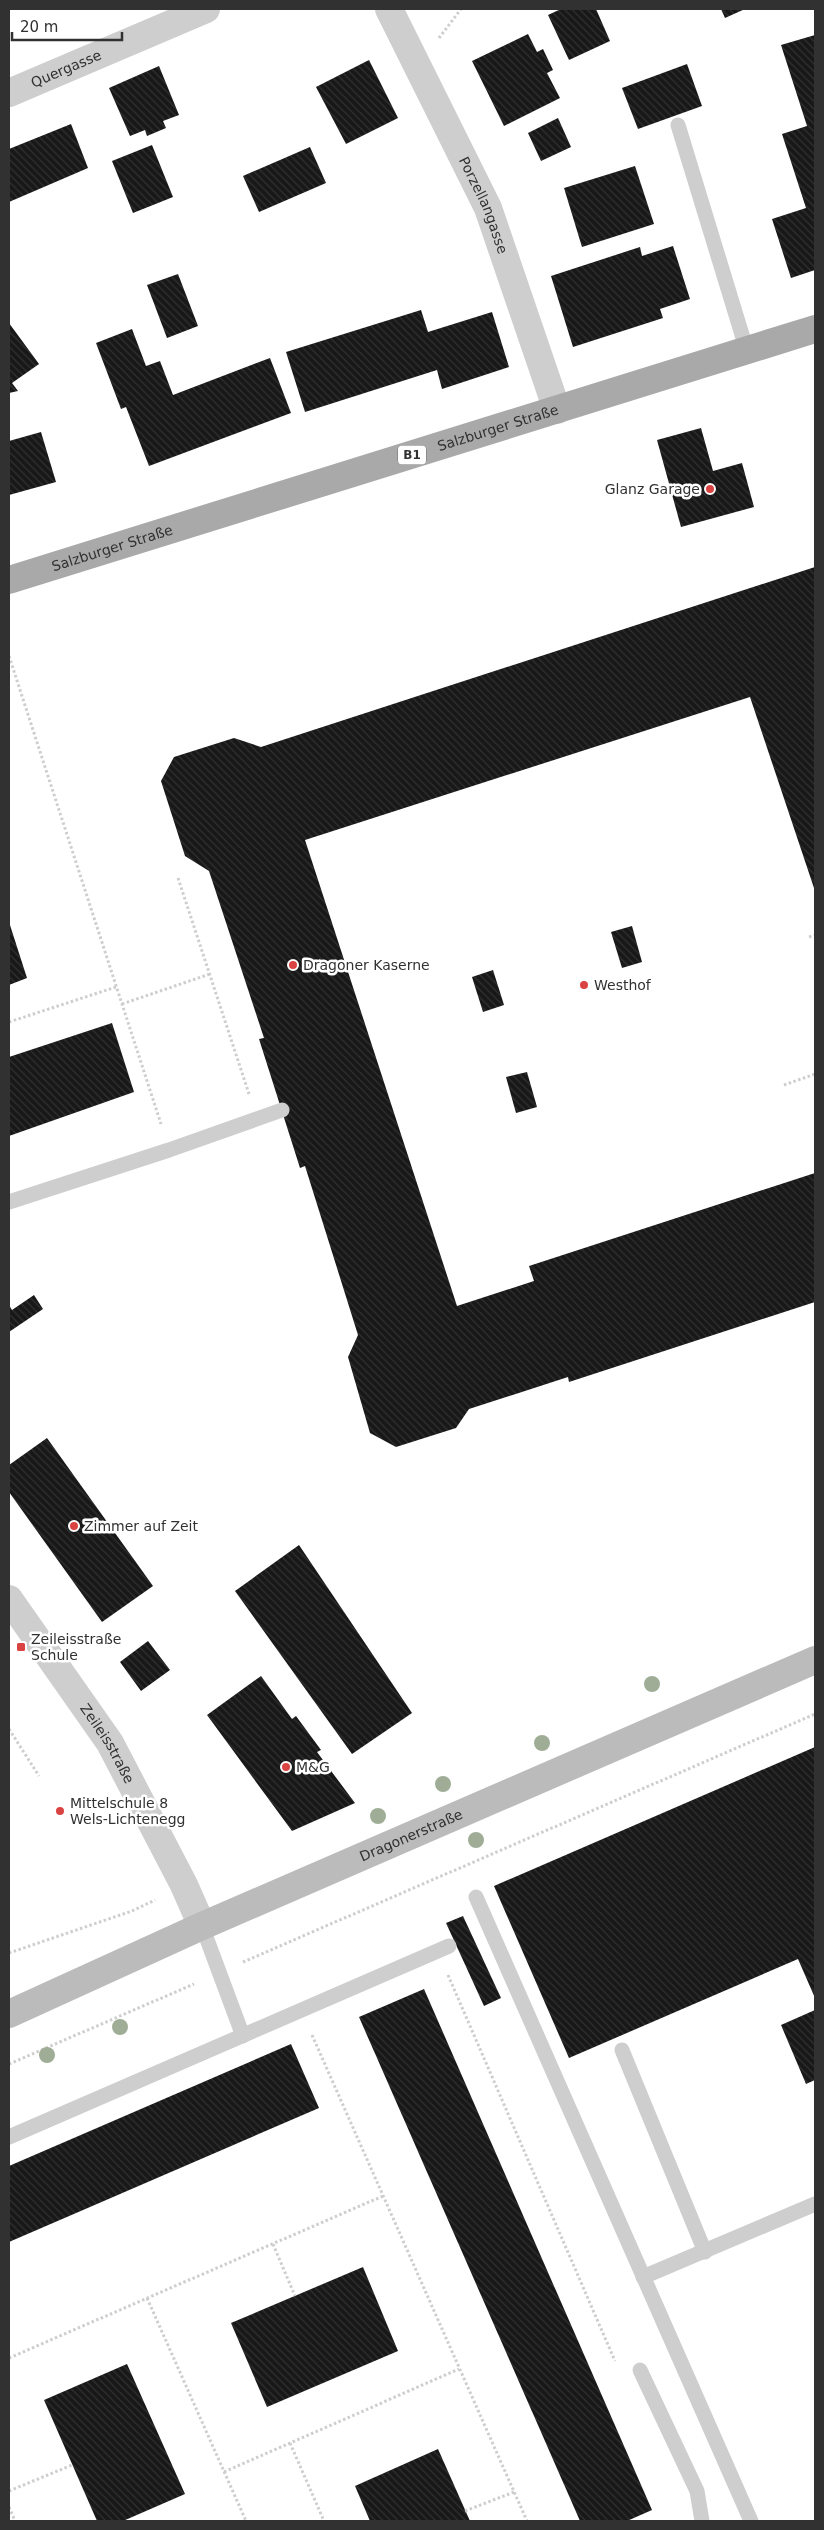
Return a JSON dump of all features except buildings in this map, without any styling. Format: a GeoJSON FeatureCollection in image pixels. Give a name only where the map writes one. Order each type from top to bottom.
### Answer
{"type":"FeatureCollection","features":[{"type":"Feature","properties":{"kind":"main road","name":"Salzburger Straße"},"geometry":{"type":"LineString","coordinates":[[9,580],[815,329]]}},
{"type":"Feature","properties":{"kind":"main road","name":"Dragonerstraße"},"geometry":{"type":"LineString","coordinates":[[9,2014],[202,1926],[815,1660]]}},
{"type":"Feature","properties":{"kind":"street","name":"Quergasse"},"geometry":{"type":"LineString","coordinates":[[9,93],[206,9]]}},
{"type":"Feature","properties":{"kind":"street","name":"Porzellangasse"},"geometry":{"type":"LineString","coordinates":[[389,9],[488,208],[557,410]]}},
{"type":"Feature","properties":{"kind":"street","name":"Zeileisstraße"},"geometry":{"type":"LineString","coordinates":[[9,1599],[110,1743],[184,1885],[202,1926]]}},
{"type":"Feature","properties":{"kind":"lane"},"geometry":{"type":"LineString","coordinates":[[678,125],[747,351]]}},
{"type":"Feature","properties":{"kind":"lane"},"geometry":{"type":"LineString","coordinates":[[9,1202],[169,1150],[282,1110]]}},
{"type":"Feature","properties":{"kind":"lane"},"geometry":{"type":"LineString","coordinates":[[476,1897],[751,2521]]}},
{"type":"Feature","properties":{"kind":"lane"},"geometry":{"type":"LineString","coordinates":[[202,1926],[221,1972],[243,2036]]}},
{"type":"Feature","properties":{"kind":"lane"},"geometry":{"type":"LineString","coordinates":[[9,2137],[443,1949]]}},
{"type":"Feature","properties":{"kind":"lane"},"geometry":{"type":"LineString","coordinates":[[622,2050],[705,2252]]}},
{"type":"Feature","properties":{"kind":"lane"},"geometry":{"type":"LineString","coordinates":[[643,2277],[815,2204]]}},
{"type":"Feature","properties":{"kind":"lane"},"geometry":{"type":"LineString","coordinates":[[640,2370],[697,2491],[702,2521]]}},
{"type":"Feature","properties":{"kind":"path"},"geometry":{"type":"LineString","coordinates":[[9,656],[169,1150]]}},
{"type":"Feature","properties":{"kind":"path"},"geometry":{"type":"LineString","coordinates":[[178,878],[257,1119]]}},
{"type":"Feature","properties":{"kind":"path"},"geometry":{"type":"LineString","coordinates":[[809,937],[815,935]]}},
{"type":"Feature","properties":{"kind":"path"},"geometry":{"type":"LineString","coordinates":[[122,1004],[210,974]]}},
{"type":"Feature","properties":{"kind":"path"},"geometry":{"type":"LineString","coordinates":[[9,1022],[116,987]]}},
{"type":"Feature","properties":{"kind":"path"},"geometry":{"type":"LineString","coordinates":[[784,1085],[815,1074]]}},
{"type":"Feature","properties":{"kind":"path"},"geometry":{"type":"LineString","coordinates":[[9,2064],[815,1714]]}},
{"type":"Feature","properties":{"kind":"path"},"geometry":{"type":"LineString","coordinates":[[9,1729],[39,1776]]}},
{"type":"Feature","properties":{"kind":"path"},"geometry":{"type":"LineString","coordinates":[[9,1953],[132,1911],[184,1885]]}},
{"type":"Feature","properties":{"kind":"path"},"geometry":{"type":"LineString","coordinates":[[443,1949],[618,2367]]}},
{"type":"Feature","properties":{"kind":"path"},"geometry":{"type":"LineString","coordinates":[[301,2011],[527,2521]]}},
{"type":"Feature","properties":{"kind":"path"},"geometry":{"type":"LineString","coordinates":[[9,2358],[383,2196]]}},
{"type":"Feature","properties":{"kind":"path"},"geometry":{"type":"LineString","coordinates":[[273,2244],[295,2296]]}},
{"type":"Feature","properties":{"kind":"path"},"geometry":{"type":"LineString","coordinates":[[147,2298],[246,2521]]}},
{"type":"Feature","properties":{"kind":"path"},"geometry":{"type":"LineString","coordinates":[[224,2472],[459,2369]]}},
{"type":"Feature","properties":{"kind":"path"},"geometry":{"type":"LineString","coordinates":[[290,2443],[324,2521]]}},
{"type":"Feature","properties":{"kind":"path"},"geometry":{"type":"LineString","coordinates":[[9,2491],[72,2465]]}},
{"type":"Feature","properties":{"kind":"path"},"geometry":{"type":"LineString","coordinates":[[465,2511],[514,2492]]}},
{"type":"Feature","properties":{"kind":"path"},"geometry":{"type":"LineString","coordinates":[[9,2507],[15,2521]]}},
{"type":"Feature","properties":{"kind":"place","name":"Glanz Garage"},"geometry":{"type":"Point","coordinates":[710,489]}},
{"type":"Feature","properties":{"kind":"place","name":"Dragoner Kaserne"},"geometry":{"type":"Point","coordinates":[293,965]}},
{"type":"Feature","properties":{"kind":"place","name":"Westhof"},"geometry":{"type":"Point","coordinates":[584,985]}},
{"type":"Feature","properties":{"kind":"place","name":"Zimmer auf Zeit"},"geometry":{"type":"Point","coordinates":[74,1526]}},
{"type":"Feature","properties":{"kind":"place","name":"Zeileisstraße Schule"},"geometry":{"type":"Point","coordinates":[21,1647]}},
{"type":"Feature","properties":{"kind":"place","name":"M&G"},"geometry":{"type":"Point","coordinates":[286,1767]}},
{"type":"Feature","properties":{"kind":"place","name":"Mittelschule 8 Wels-Lichtenegg"},"geometry":{"type":"Point","coordinates":[60,1811]}}]}
